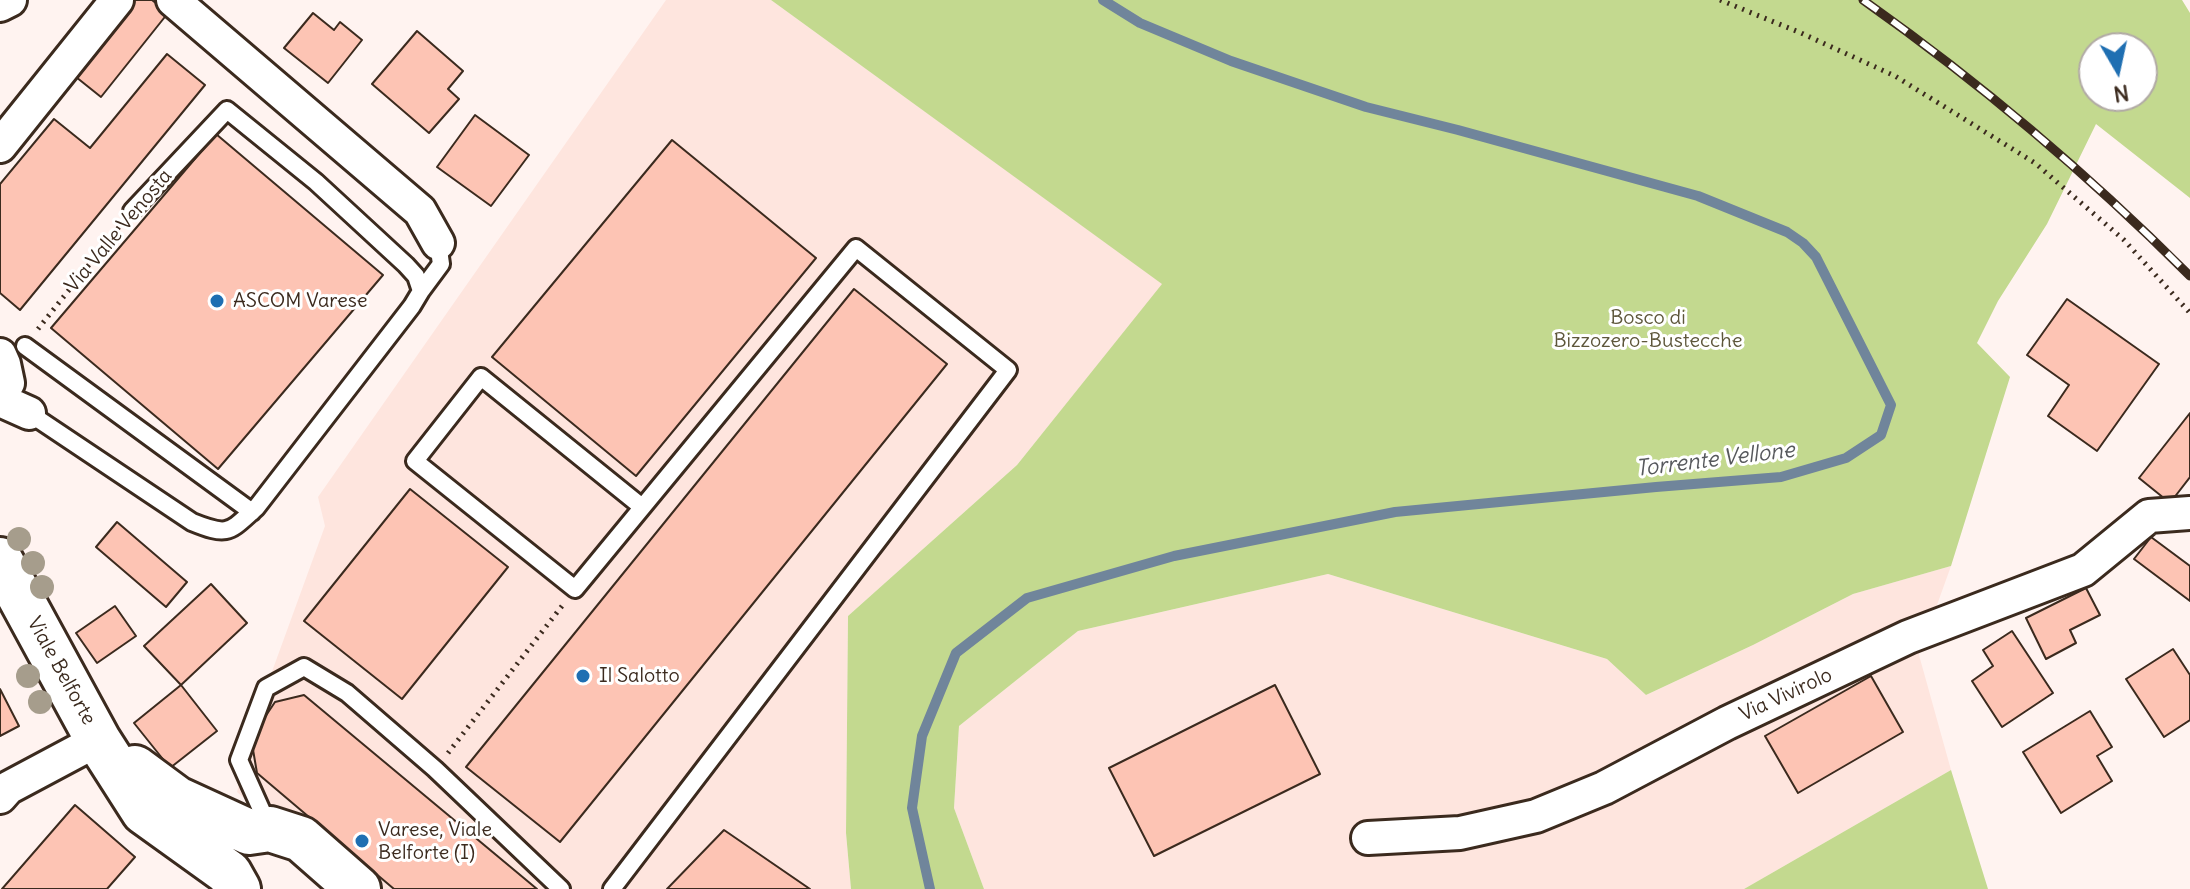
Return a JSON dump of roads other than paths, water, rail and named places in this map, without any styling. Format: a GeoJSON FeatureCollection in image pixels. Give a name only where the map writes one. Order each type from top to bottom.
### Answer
{"type":"FeatureCollection","features":[{"type":"Feature","properties":{"kind":"main road","name":"Viale Belforte"},"geometry":{"type":"LineString","coordinates":[[0,560],[98,740],[144,812],[234,881]]}},
{"type":"Feature","properties":{"kind":"main road","name":"Viale Belforte"},"geometry":{"type":"LineString","coordinates":[[98,740],[177,799],[260,830],[301,839],[358,889]]}},
{"type":"Feature","properties":{"kind":"main road","name":"Viale Belforte"},"geometry":{"type":"LineString","coordinates":[[234,881],[238,849],[260,830]]}},
{"type":"Feature","properties":{"kind":"street"},"geometry":{"type":"LineString","coordinates":[[0,5],[10,0]]}},
{"type":"Feature","properties":{"kind":"street"},"geometry":{"type":"LineString","coordinates":[[0,146],[117,0]]}},
{"type":"Feature","properties":{"kind":"street"},"geometry":{"type":"LineString","coordinates":[[173,0],[420,211],[438,243]]}},
{"type":"Feature","properties":{"kind":"street"},"geometry":{"type":"LineString","coordinates":[[0,393],[8,383],[4,364],[12,350]]}},
{"type":"Feature","properties":{"kind":"street"},"geometry":{"type":"LineString","coordinates":[[0,400],[29,413]]}},
{"type":"Feature","properties":{"kind":"street","name":"Via Vivirolo"},"geometry":{"type":"LineString","coordinates":[[1368,838],[1460,833],[1536,816],[1604,788],[1727,723],[1908,637],[2083,570],[2149,516],[2190,513]]}},
{"type":"Feature","properties":{"kind":"street"},"geometry":{"type":"LineString","coordinates":[[0,797],[8,788],[98,740]]}},
{"type":"Feature","properties":{"kind":"lane","name":"Via Valle Venosta"},"geometry":{"type":"LineString","coordinates":[[132,211],[227,110],[316,182],[406,265],[416,276],[421,291]]}},
{"type":"Feature","properties":{"kind":"lane"},"geometry":{"type":"LineString","coordinates":[[29,413],[192,522],[216,532],[239,526],[403,319],[441,264],[438,243]]}},
{"type":"Feature","properties":{"kind":"lane"},"geometry":{"type":"LineString","coordinates":[[612,889],[1008,370],[856,248],[575,589],[415,461],[481,377],[642,507]]}},
{"type":"Feature","properties":{"kind":"lane"},"geometry":{"type":"LineString","coordinates":[[12,350],[252,512]]}},
{"type":"Feature","properties":{"kind":"lane"},"geometry":{"type":"LineString","coordinates":[[260,830],[239,760],[266,688],[304,667],[347,693],[435,769],[561,889]]}},
{"type":"Feature","properties":{"kind":"waterway","name":"Torrente Vellone"},"geometry":{"type":"LineString","coordinates":[[930,889],[912,808],[922,736],[956,653],[1027,598],[1174,556],[1395,512],[1781,477],[1846,458],[1881,435],[1891,405],[1816,257],[1787,232],[1698,196],[1366,107],[1231,61],[1140,23],[1103,0]]}},
{"type":"Feature","properties":{"kind":"railway"},"geometry":{"type":"LineString","coordinates":[[1863,0],[1949,63],[2032,131],[2113,202],[2190,276]]}},
{"type":"Feature","properties":{"kind":"place","name":"ASCOM Varese"},"geometry":{"type":"Point","coordinates":[217,301]}},
{"type":"Feature","properties":{"kind":"place","name":"Il Salotto"},"geometry":{"type":"Point","coordinates":[583,676]}},
{"type":"Feature","properties":{"kind":"place","name":"Varese, Viale Belforte (I)"},"geometry":{"type":"Point","coordinates":[362,841]}},
{"type":"Feature","properties":{"kind":"park label","name":"Bosco di Bizzozero-Bustecche"},"geometry":{"type":"Point","coordinates":[1648,330]}}]}
